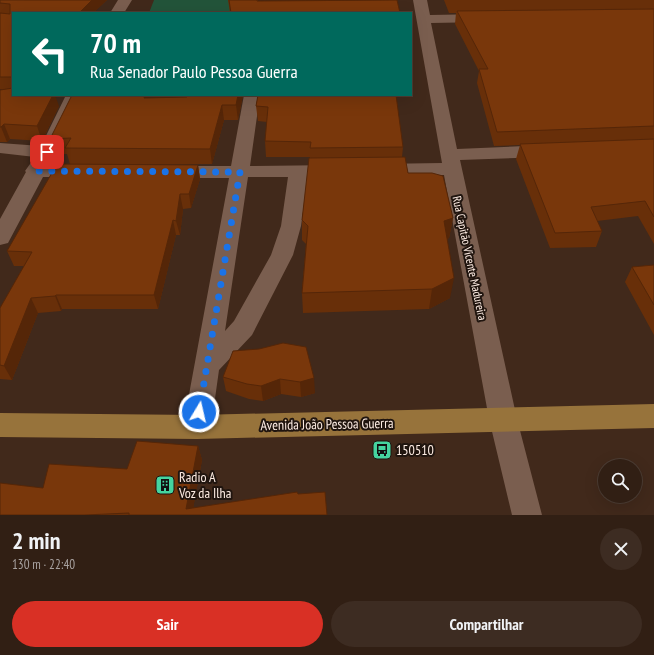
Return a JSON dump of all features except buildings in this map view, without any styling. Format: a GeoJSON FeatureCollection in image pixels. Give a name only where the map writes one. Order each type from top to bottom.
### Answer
{"type":"FeatureCollection","features":[{"type":"Feature","properties":{"kind":"main road","name":"Avenida João Pessoa Guerra"},"geometry":{"type":"LineString","coordinates":[[0,425],[324,425],[654,416]]}},
{"type":"Feature","properties":{"kind":"street"},"geometry":{"type":"LineString","coordinates":[[118,12],[125,0]]}},
{"type":"Feature","properties":{"kind":"street"},"geometry":{"type":"LineString","coordinates":[[422,10],[496,18]]}},
{"type":"Feature","properties":{"kind":"street","name":"Rua Capitão Vicente Madureira"},"geometry":{"type":"LineString","coordinates":[[422,10],[503,419],[527,515]]}},
{"type":"Feature","properties":{"kind":"street"},"geometry":{"type":"LineString","coordinates":[[0,238],[47,152],[74,96]]}},
{"type":"Feature","properties":{"kind":"street"},"geometry":{"type":"LineString","coordinates":[[197,426],[252,96]]}},
{"type":"Feature","properties":{"kind":"street"},"geometry":{"type":"LineString","coordinates":[[0,148],[47,152]]}},
{"type":"Feature","properties":{"kind":"street"},"geometry":{"type":"LineString","coordinates":[[153,172],[356,171],[568,150]]}},
{"type":"Feature","properties":{"kind":"street"},"geometry":{"type":"LineString","coordinates":[[36,171],[98,171]]}},
{"type":"Feature","properties":{"kind":"street"},"geometry":{"type":"LineString","coordinates":[[206,367],[243,328],[282,255],[291,226],[299,171]]}},
{"type":"Feature","properties":{"kind":"green space"},"geometry":{"type":"Polygon","coordinates":[[[154,0],[254,0],[253,12],[149,12],[154,0]]]}},
{"type":"Feature","properties":{"kind":"place","name":"150510"},"geometry":{"type":"Point","coordinates":[382,450]}},
{"type":"Feature","properties":{"kind":"place","name":"Radio A Voz da Ilha"},"geometry":{"type":"Point","coordinates":[165,485]}},
{"type":"Feature","properties":{"kind":"route"},"geometry":{"type":"LineString","coordinates":[[47,152],[36,171],[240,172],[212,328],[199,412]]}}]}
